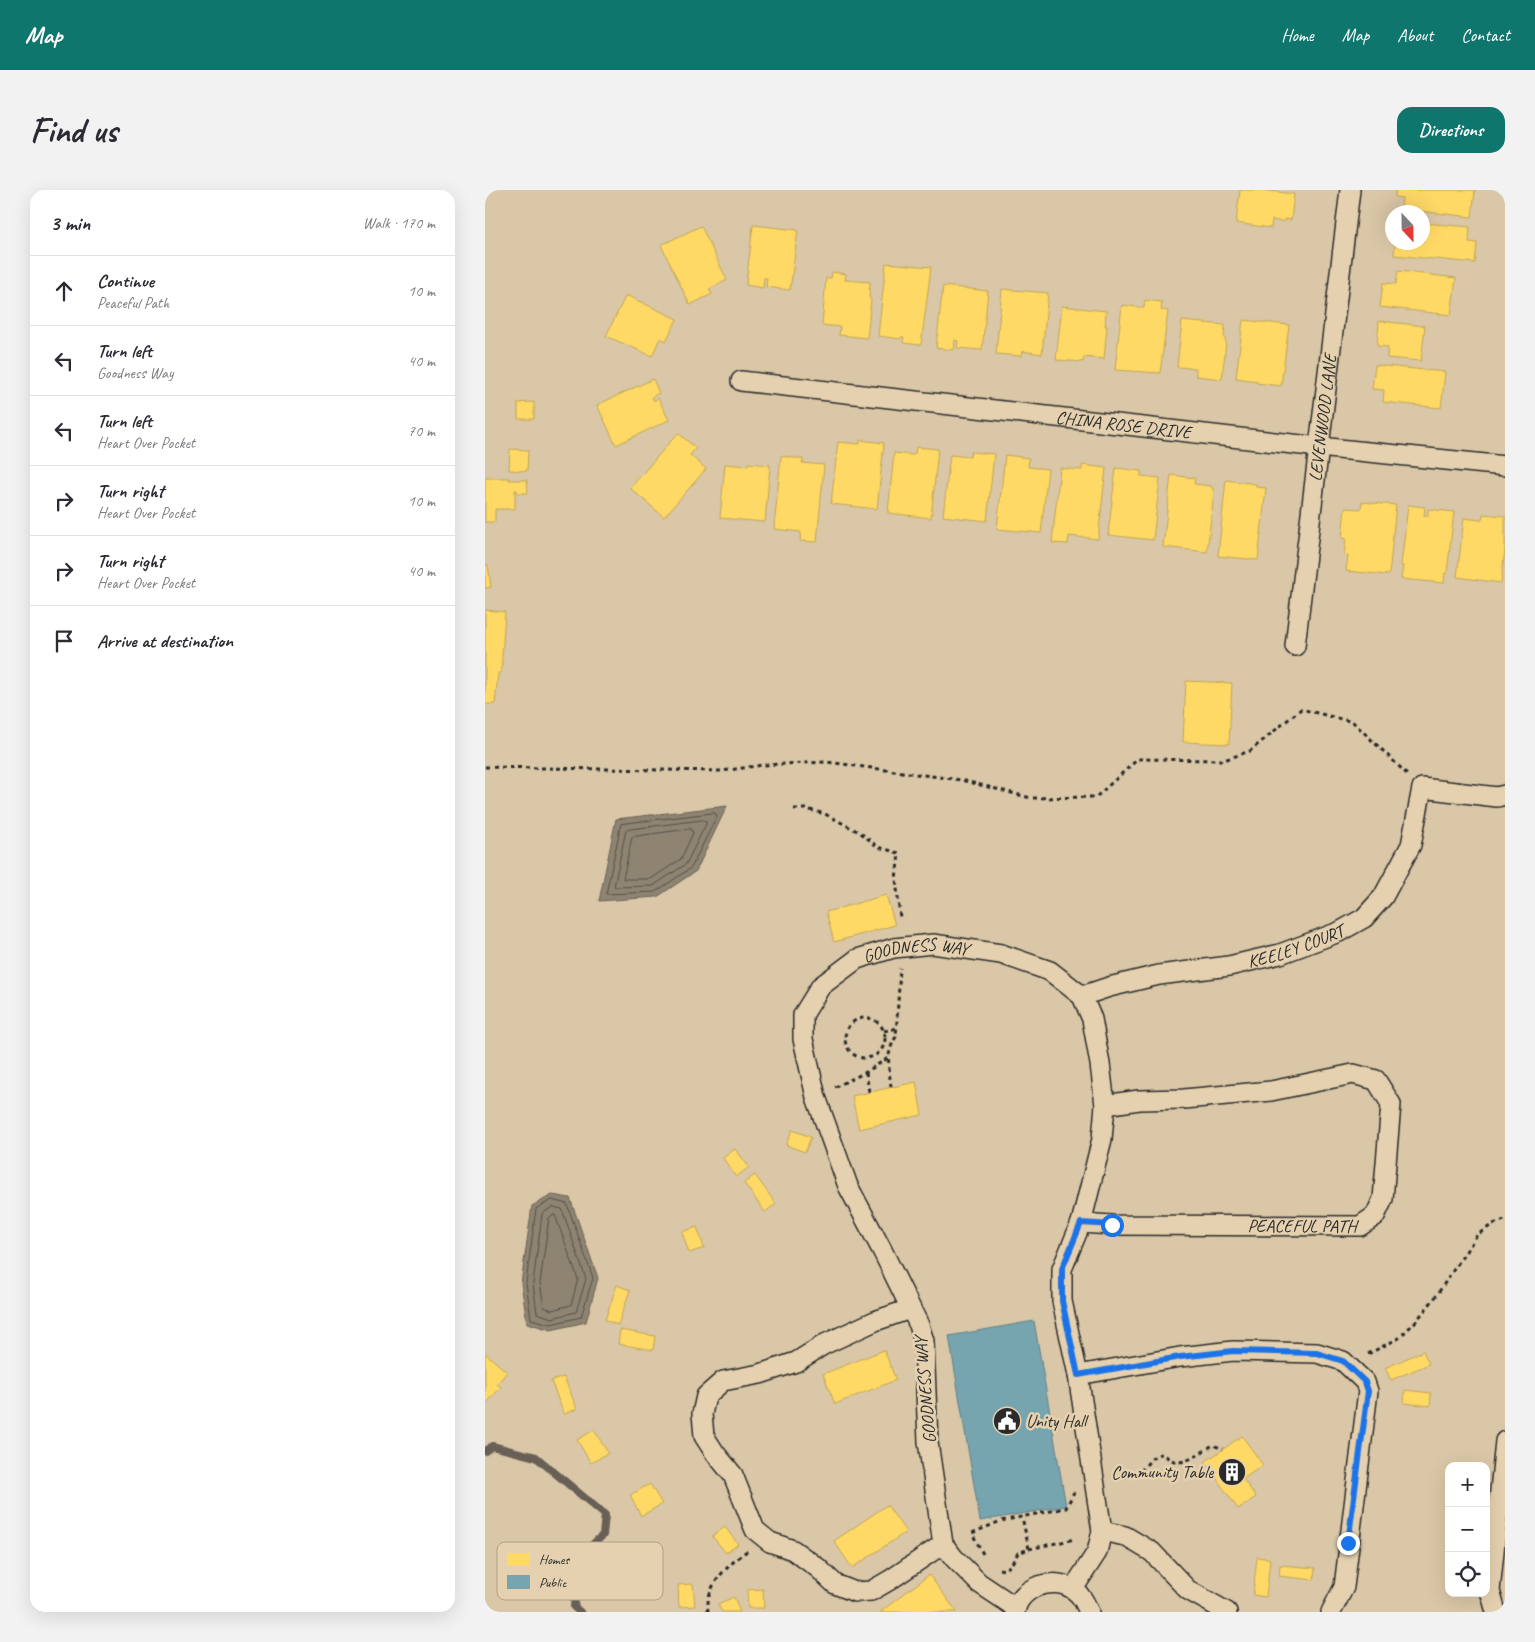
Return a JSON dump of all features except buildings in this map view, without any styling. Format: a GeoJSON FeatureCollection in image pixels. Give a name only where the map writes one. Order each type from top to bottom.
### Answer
{"type":"FeatureCollection","features":[{"type":"Feature","properties":{"kind":"street","name":"LEVENWOOD LANE"},"geometry":{"type":"LineString","coordinates":[[1295,646],[1350,190]]}},
{"type":"Feature","properties":{"kind":"street","name":"CHINA ROSE DRIVE"},"geometry":{"type":"LineString","coordinates":[[741,381],[1319,447],[1505,466]]}},
{"type":"Feature","properties":{"kind":"street"},"geometry":{"type":"LineString","coordinates":[[1422,788],[1497,796],[1505,794]]}},
{"type":"Feature","properties":{"kind":"street","name":"KEELEY COURT"},"geometry":{"type":"LineString","coordinates":[[1082,996],[1109,987],[1159,975],[1229,966],[1280,954],[1339,932],[1364,918],[1383,897],[1411,845],[1422,788]]}},
{"type":"Feature","properties":{"kind":"street","name":"GOODNESS WAY"},"geometry":{"type":"LineString","coordinates":[[943,1544],[928,1442],[924,1341],[883,1252],[848,1186],[815,1098],[803,1039],[803,1014],[821,986],[857,959],[894,948],[933,944],[1001,954],[1050,971],[1082,996],[1092,1019],[1105,1105],[1102,1139],[1081,1223],[1062,1269],[1062,1301],[1078,1375],[1102,1531],[1097,1552],[1073,1589]]}},
{"type":"Feature","properties":{"kind":"street","name":"PEACEFUL PATH"},"geometry":{"type":"LineString","coordinates":[[1081,1223],[1360,1226],[1375,1216],[1383,1198],[1391,1104],[1376,1080],[1353,1074],[1271,1091],[1183,1099],[1139,1100],[1105,1105]]}},
{"type":"Feature","properties":{"kind":"street"},"geometry":{"type":"LineString","coordinates":[[910,1308],[875,1321],[825,1344],[796,1362],[760,1374],[723,1381],[706,1396],[702,1414],[704,1436],[733,1475],[755,1530],[770,1542],[793,1550],[819,1568],[835,1584],[855,1592],[871,1591],[943,1544],[979,1583],[1015,1610],[1025,1593],[1040,1585],[1057,1583],[1073,1589],[1084,1600],[1089,1612]]}},
{"type":"Feature","properties":{"kind":"street"},"geometry":{"type":"LineString","coordinates":[[1078,1375],[1180,1357],[1233,1351],[1317,1353],[1343,1361],[1358,1374],[1365,1382],[1368,1391],[1344,1587],[1331,1612]]}},
{"type":"Feature","properties":{"kind":"street"},"geometry":{"type":"LineString","coordinates":[[1496,1612],[1490,1591],[1505,1440]]}},
{"type":"Feature","properties":{"kind":"street"},"geometry":{"type":"LineString","coordinates":[[1102,1531],[1125,1536],[1152,1552],[1188,1590],[1227,1612]]}},
{"type":"Feature","properties":{"kind":"path"},"geometry":{"type":"LineString","coordinates":[[485,767],[722,771],[763,765],[827,762],[961,780],[1031,798],[1097,797],[1138,759],[1224,760],[1250,751],[1301,709],[1353,722],[1422,788]]}},
{"type":"Feature","properties":{"kind":"path"},"geometry":{"type":"LineString","coordinates":[[794,809],[825,814],[861,833],[878,847],[899,853],[897,879],[900,918]]}},
{"type":"Feature","properties":{"kind":"path"},"geometry":{"type":"LineString","coordinates":[[891,1087],[888,1058],[890,1046],[896,1037],[900,965]]}},
{"type":"Feature","properties":{"kind":"path"},"geometry":{"type":"LineString","coordinates":[[863,1018],[876,1021],[881,1025],[884,1032],[884,1044],[876,1055],[863,1058],[851,1053],[847,1048],[845,1035],[851,1023],[857,1020],[863,1018]]}},
{"type":"Feature","properties":{"kind":"path"},"geometry":{"type":"LineString","coordinates":[[884,1032],[897,1028]]}},
{"type":"Feature","properties":{"kind":"path"},"geometry":{"type":"LineString","coordinates":[[835,1087],[866,1072],[888,1058]]}},
{"type":"Feature","properties":{"kind":"path"},"geometry":{"type":"LineString","coordinates":[[866,1072],[869,1092]]}},
{"type":"Feature","properties":{"kind":"path"},"geometry":{"type":"LineString","coordinates":[[1366,1355],[1399,1338],[1434,1299],[1477,1235],[1493,1224],[1505,1220]]}},
{"type":"Feature","properties":{"kind":"path"},"geometry":{"type":"LineString","coordinates":[[1126,1477],[1138,1473],[1157,1454],[1164,1454],[1168,1460],[1178,1463],[1190,1460],[1213,1444],[1223,1449]]}},
{"type":"Feature","properties":{"kind":"path"},"geometry":{"type":"LineString","coordinates":[[985,1559],[972,1533],[1001,1521],[1066,1508],[1075,1491]]}},
{"type":"Feature","properties":{"kind":"path"},"geometry":{"type":"LineString","coordinates":[[1022,1517],[1029,1549]]}},
{"type":"Feature","properties":{"kind":"path"},"geometry":{"type":"LineString","coordinates":[[708,1612],[707,1607],[711,1587],[728,1565],[765,1538]]}},
{"type":"Feature","properties":{"kind":"path"},"geometry":{"type":"LineString","coordinates":[[992,1568],[1004,1570],[1011,1565],[1018,1553],[1075,1539]]}},
{"type":"Feature","properties":{"kind":"water"},"geometry":{"type":"Polygon","coordinates":[[[727,806],[696,871],[657,897],[599,901],[616,819],[727,806]]]}},
{"type":"Feature","properties":{"kind":"water"},"geometry":{"type":"Polygon","coordinates":[[[552,1195],[570,1198],[598,1278],[586,1322],[551,1330],[527,1323],[521,1283],[532,1206],[552,1195]]]}},
{"type":"Feature","properties":{"kind":"waterway"},"geometry":{"type":"LineString","coordinates":[[485,1451],[492,1446],[536,1457],[605,1515],[603,1535],[595,1542]]}},
{"type":"Feature","properties":{"kind":"waterway"},"geometry":{"type":"LineString","coordinates":[[575,1600],[574,1607],[580,1612]]}},
{"type":"Feature","properties":{"kind":"place","name":"Unity Hall"},"geometry":{"type":"Point","coordinates":[1007,1421]}},
{"type":"Feature","properties":{"kind":"place","name":"Community Table"},"geometry":{"type":"Point","coordinates":[1232,1472]}},
{"type":"Feature","properties":{"kind":"route"},"geometry":{"type":"LineString","coordinates":[[1112,1225],[1081,1223],[1062,1269],[1062,1301],[1078,1375],[1180,1357],[1233,1351],[1317,1353],[1343,1361],[1365,1382],[1368,1391],[1348,1543]]}}]}
